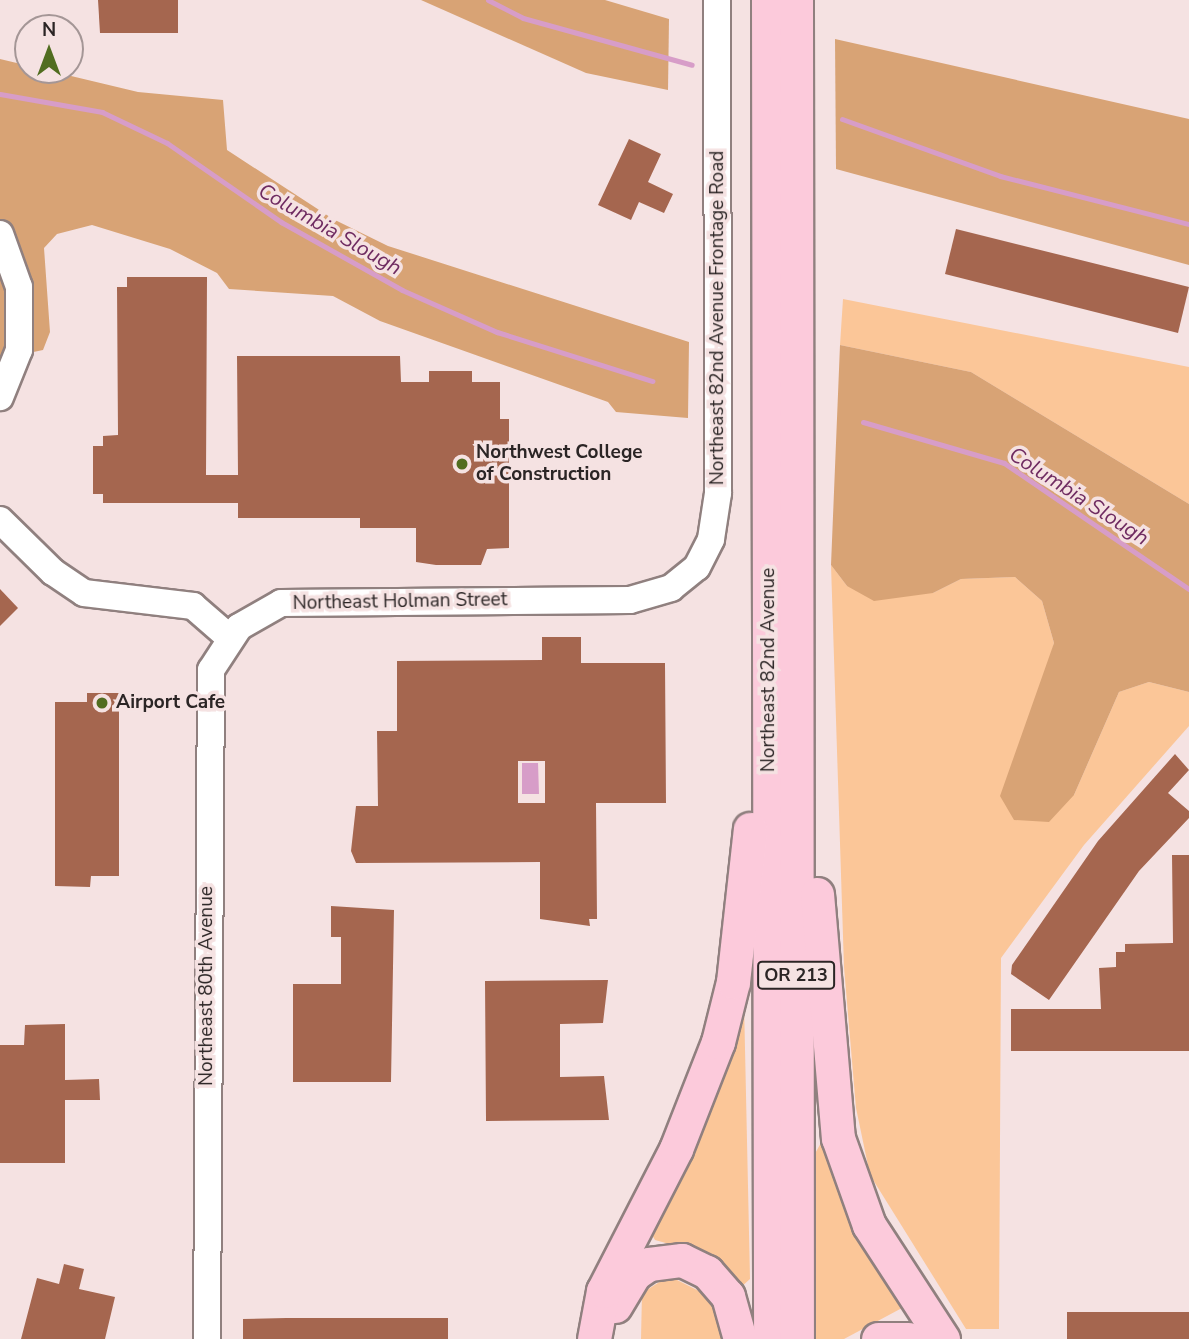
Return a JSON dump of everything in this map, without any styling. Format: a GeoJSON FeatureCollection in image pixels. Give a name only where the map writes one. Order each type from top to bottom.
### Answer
{"type":"FeatureCollection","features":[{"type":"Feature","properties":{"kind":"main road","name":"Northeast 82nd Avenue"},"geometry":{"type":"LineString","coordinates":[[768,0],[782,609],[796,646],[797,1339]]}},
{"type":"Feature","properties":{"kind":"main road","name":"Northeast 82nd Avenue"},"geometry":{"type":"LineString","coordinates":[[770,1339],[769,670],[782,609],[796,0]]}},
{"type":"Feature","properties":{"kind":"main road"},"geometry":{"type":"LineString","coordinates":[[796,646],[838,1138],[869,1225],[943,1339]]}},
{"type":"Feature","properties":{"kind":"main road"},"geometry":{"type":"LineString","coordinates":[[594,1339],[603,1291],[676,1149],[721,1030],[741,931],[769,670]]}},
{"type":"Feature","properties":{"kind":"main road"},"geometry":{"type":"LineString","coordinates":[[611,1339],[626,1282],[649,1264],[669,1260],[696,1265],[716,1281],[733,1308],[740,1339]]}},
{"type":"Feature","properties":{"kind":"main road"},"geometry":{"type":"LineString","coordinates":[[878,1339],[908,1339]]}},
{"type":"Feature","properties":{"kind":"street","name":"Northeast 82nd Avenue Frontage Road"},"geometry":{"type":"LineString","coordinates":[[642,598],[671,588],[696,567],[716,519],[717,0]]}},
{"type":"Feature","properties":{"kind":"street"},"geometry":{"type":"LineString","coordinates":[[0,234],[19,287],[19,350],[0,397]]}},
{"type":"Feature","properties":{"kind":"street"},"geometry":{"type":"LineString","coordinates":[[0,520],[77,589],[118,601],[192,606],[230,638]]}},
{"type":"Feature","properties":{"kind":"street","name":"Northeast Holman Street"},"geometry":{"type":"LineString","coordinates":[[230,638],[253,615],[281,603],[642,598]]}},
{"type":"Feature","properties":{"kind":"street","name":"Northeast 80th Avenue"},"geometry":{"type":"LineString","coordinates":[[207,1339],[207,710],[211,670],[230,638]]}},
{"type":"Feature","properties":{"kind":"shaded area"},"geometry":{"type":"Polygon","coordinates":[[[421,0],[605,0],[669,19],[668,90],[586,73],[421,0]]]}},
{"type":"Feature","properties":{"kind":"shaded area"},"geometry":{"type":"Polygon","coordinates":[[[835,39],[1189,119],[1189,265],[836,169],[835,39]]]}},
{"type":"Feature","properties":{"kind":"shaded area"},"geometry":{"type":"Polygon","coordinates":[[[0,59],[14,62],[14,84],[84,84],[84,79],[138,92],[223,100],[227,150],[333,219],[388,246],[689,342],[688,418],[616,412],[608,402],[380,321],[333,296],[229,289],[217,273],[170,249],[92,225],[57,234],[44,248],[50,332],[43,350],[0,359],[0,59]]]}},
{"type":"Feature","properties":{"kind":"shaded area"},"geometry":{"type":"Polygon","coordinates":[[[843,299],[1189,367],[1189,504],[971,372],[840,345],[843,299]]]}},
{"type":"Feature","properties":{"kind":"shaded area"},"geometry":{"type":"Polygon","coordinates":[[[840,345],[971,372],[1189,504],[1189,692],[1149,682],[1119,692],[1074,795],[1049,822],[1014,820],[1000,796],[1054,643],[1042,601],[1015,577],[961,579],[933,593],[874,601],[847,586],[831,565],[840,345]]]}},
{"type":"Feature","properties":{"kind":"shaded area"},"geometry":{"type":"Polygon","coordinates":[[[831,565],[847,586],[933,593],[961,579],[1015,577],[1042,601],[1054,643],[1041,694],[1074,795],[1119,692],[1149,682],[1189,692],[1189,726],[1084,845],[1001,958],[999,1329],[966,1329],[870,1175],[856,1108],[844,967],[831,565]]]}},
{"type":"Feature","properties":{"kind":"shaded area"},"geometry":{"type":"Polygon","coordinates":[[[522,763],[538,763],[539,794],[522,794],[522,763]]]}},
{"type":"Feature","properties":{"kind":"shaded area"},"geometry":{"type":"Polygon","coordinates":[[[744,1002],[750,1279],[740,1288],[698,1252],[655,1240],[648,1228],[744,1002]]]}},
{"type":"Feature","properties":{"kind":"shaded area"},"geometry":{"type":"Polygon","coordinates":[[[822,1141],[859,1234],[902,1308],[844,1339],[816,1339],[812,1159],[822,1141]]]}},
{"type":"Feature","properties":{"kind":"shaded area"},"geometry":{"type":"Polygon","coordinates":[[[669,1276],[709,1296],[724,1339],[641,1339],[642,1293],[669,1276]]]}},
{"type":"Feature","properties":{"kind":"building"},"geometry":{"type":"Polygon","coordinates":[[[98,0],[178,0],[178,33],[100,33],[98,0]]]}},
{"type":"Feature","properties":{"kind":"building"},"geometry":{"type":"Polygon","coordinates":[[[629,139],[661,154],[648,182],[673,194],[664,213],[639,202],[631,220],[598,205],[629,139]]]}},
{"type":"Feature","properties":{"kind":"building"},"geometry":{"type":"Polygon","coordinates":[[[956,229],[1189,287],[1178,333],[945,274],[956,229]]]}},
{"type":"Feature","properties":{"kind":"building"},"geometry":{"type":"Polygon","coordinates":[[[127,277],[207,277],[206,475],[238,475],[237,356],[400,356],[401,382],[429,382],[429,371],[472,371],[472,382],[500,382],[500,419],[509,419],[509,548],[487,549],[481,565],[436,565],[416,562],[416,528],[360,528],[360,518],[238,518],[238,503],[103,503],[103,494],[93,494],[93,446],[103,446],[103,436],[118,435],[117,287],[127,287],[127,277]]]}},
{"type":"Feature","properties":{"kind":"building"},"geometry":{"type":"Polygon","coordinates":[[[0,589],[18,608],[0,626],[0,589]]]}},
{"type":"Feature","properties":{"kind":"building"},"geometry":{"type":"Polygon","coordinates":[[[542,637],[581,637],[581,663],[665,663],[666,803],[596,803],[597,919],[589,919],[590,926],[540,919],[540,862],[356,863],[351,851],[356,806],[378,806],[377,731],[397,731],[397,661],[542,660],[542,637]],[[518,761],[518,803],[545,803],[545,761],[518,761]]]}},
{"type":"Feature","properties":{"kind":"building"},"geometry":{"type":"Polygon","coordinates":[[[87,693],[119,693],[119,876],[91,876],[90,887],[55,886],[55,702],[87,702],[87,693]]]}},
{"type":"Feature","properties":{"kind":"building"},"geometry":{"type":"Polygon","coordinates":[[[1175,754],[1189,770],[1168,793],[1189,811],[1189,818],[1139,871],[1049,1000],[1011,974],[1012,965],[1098,841],[1175,754]]]}},
{"type":"Feature","properties":{"kind":"building"},"geometry":{"type":"Polygon","coordinates":[[[1172,855],[1189,855],[1189,1051],[1011,1051],[1011,1009],[1101,1009],[1099,968],[1116,967],[1116,952],[1125,952],[1125,944],[1173,943],[1172,855]]]}},
{"type":"Feature","properties":{"kind":"building"},"geometry":{"type":"Polygon","coordinates":[[[331,906],[394,910],[391,1082],[293,1082],[293,984],[341,984],[341,937],[331,937],[331,906]]]}},
{"type":"Feature","properties":{"kind":"building"},"geometry":{"type":"Polygon","coordinates":[[[608,980],[603,1023],[560,1024],[560,1077],[604,1076],[609,1120],[486,1121],[485,981],[608,980]]]}},
{"type":"Feature","properties":{"kind":"building"},"geometry":{"type":"Polygon","coordinates":[[[65,1024],[65,1080],[99,1079],[100,1100],[65,1100],[65,1163],[0,1163],[0,1045],[24,1045],[25,1025],[65,1024]]]}},
{"type":"Feature","properties":{"kind":"building"},"geometry":{"type":"Polygon","coordinates":[[[64,1264],[84,1269],[79,1289],[115,1297],[105,1339],[21,1339],[37,1278],[59,1284],[64,1264]]]}},
{"type":"Feature","properties":{"kind":"building"},"geometry":{"type":"Polygon","coordinates":[[[1067,1312],[1189,1312],[1189,1339],[1067,1339],[1067,1312]]]}},
{"type":"Feature","properties":{"kind":"building"},"geometry":{"type":"Polygon","coordinates":[[[448,1318],[448,1339],[243,1339],[243,1319],[448,1318]]]}},
{"type":"Feature","properties":{"kind":"waterway","name":"Columbia Slough"},"geometry":{"type":"LineString","coordinates":[[488,0],[523,18],[692,65]]}},
{"type":"Feature","properties":{"kind":"waterway","name":"Columbia Slough"},"geometry":{"type":"LineString","coordinates":[[0,94],[102,112],[167,143],[281,222],[402,290],[497,332],[652,381]]}},
{"type":"Feature","properties":{"kind":"waterway","name":"Columbia Slough"},"geometry":{"type":"LineString","coordinates":[[842,119],[1000,176],[1189,224]]}},
{"type":"Feature","properties":{"kind":"waterway","name":"Columbia Slough"},"geometry":{"type":"LineString","coordinates":[[863,422],[1004,463],[1189,589]]}},
{"type":"Feature","properties":{"kind":"place","name":"Northwest College of Construction"},"geometry":{"type":"Point","coordinates":[462,464]}},
{"type":"Feature","properties":{"kind":"place","name":"Airport Cafe"},"geometry":{"type":"Point","coordinates":[102,703]}}]}
